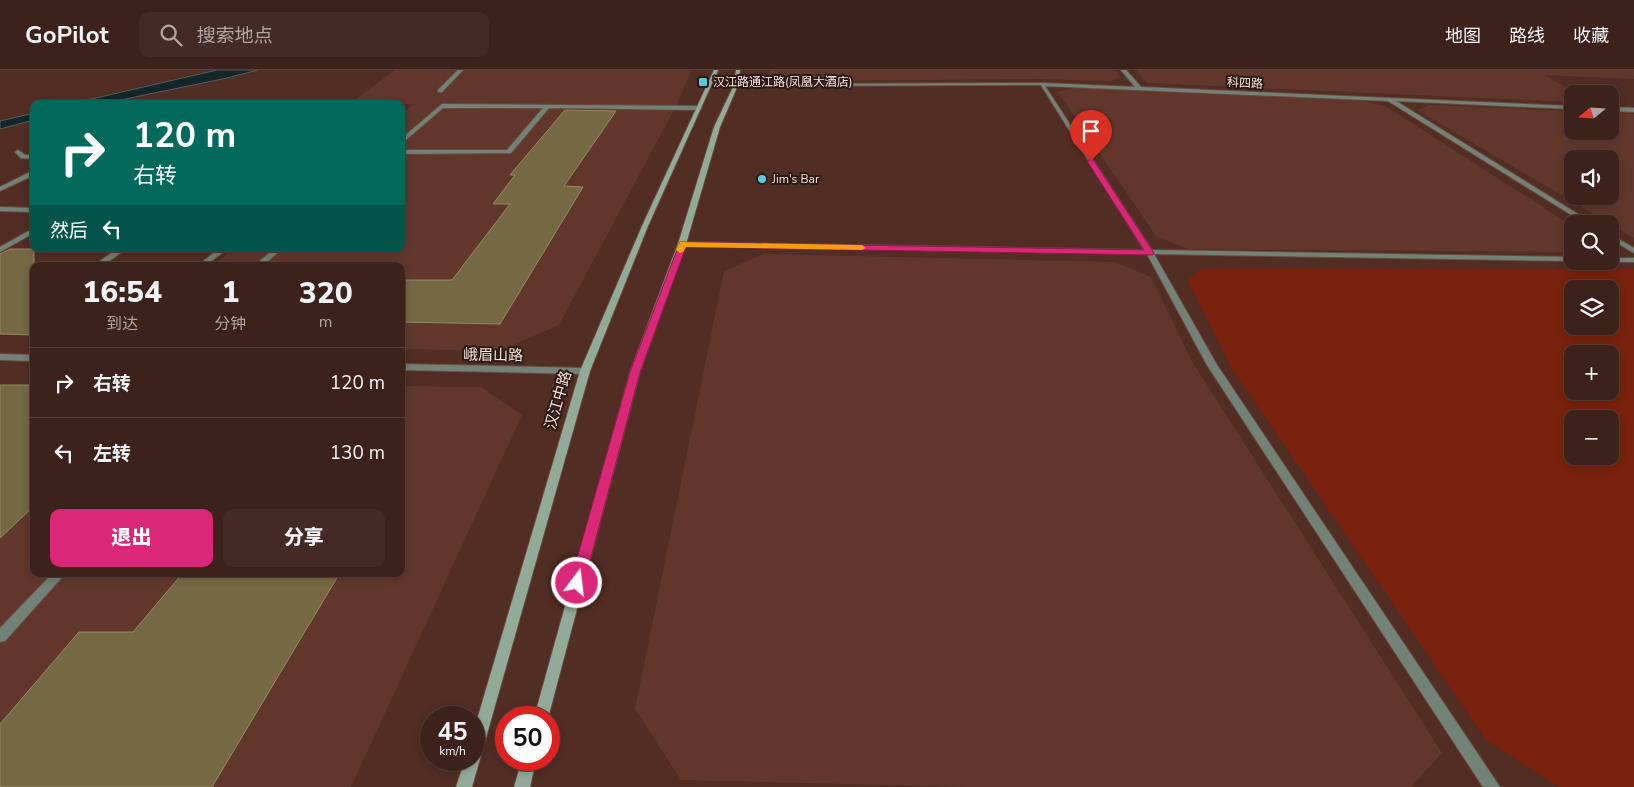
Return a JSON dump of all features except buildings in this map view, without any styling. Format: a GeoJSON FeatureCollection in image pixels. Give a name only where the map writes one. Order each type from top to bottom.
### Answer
{"type":"FeatureCollection","features":[{"type":"Feature","properties":{"kind":"main road","name":"汉江中路"},"geometry":{"type":"LineString","coordinates":[[485,716],[585,371],[645,226],[716,70]]}},
{"type":"Feature","properties":{"kind":"main road"},"geometry":{"type":"LineString","coordinates":[[544,706],[635,372],[682,244],[717,127],[736,85],[738,70]]}},
{"type":"Feature","properties":{"kind":"main road"},"geometry":{"type":"LineString","coordinates":[[464,787],[469,771]]}},
{"type":"Feature","properties":{"kind":"main road"},"geometry":{"type":"LineString","coordinates":[[522,787],[526,771]]}},
{"type":"Feature","properties":{"kind":"street"},"geometry":{"type":"LineString","coordinates":[[440,91],[460,70]]}},
{"type":"Feature","properties":{"kind":"street"},"geometry":{"type":"LineString","coordinates":[[1123,70],[1139,88]]}},
{"type":"Feature","properties":{"kind":"street"},"geometry":{"type":"LineString","coordinates":[[1042,84],[1150,253],[1212,365],[1492,787]]}},
{"type":"Feature","properties":{"kind":"street","name":"科四路"},"geometry":{"type":"LineString","coordinates":[[736,85],[1042,84],[1564,107]]}},
{"type":"Feature","properties":{"kind":"street"},"geometry":{"type":"LineString","coordinates":[[1389,99],[1576,215]]}},
{"type":"Feature","properties":{"kind":"street"},"geometry":{"type":"LineString","coordinates":[[405,138],[442,106],[699,108]]}},
{"type":"Feature","properties":{"kind":"street"},"geometry":{"type":"LineString","coordinates":[[405,152],[509,152],[546,107]]}},
{"type":"Feature","properties":{"kind":"street"},"geometry":{"type":"LineString","coordinates":[[1619,109],[1634,110]]}},
{"type":"Feature","properties":{"kind":"street"},"geometry":{"type":"LineString","coordinates":[[18,152],[24,157],[30,157]]}},
{"type":"Feature","properties":{"kind":"street"},"geometry":{"type":"LineString","coordinates":[[0,189],[30,174]]}},
{"type":"Feature","properties":{"kind":"street"},"geometry":{"type":"LineString","coordinates":[[0,209],[30,210]]}},
{"type":"Feature","properties":{"kind":"street"},"geometry":{"type":"LineString","coordinates":[[0,250],[30,232]]}},
{"type":"Feature","properties":{"kind":"street"},"geometry":{"type":"LineString","coordinates":[[1619,241],[1634,250]]}},
{"type":"Feature","properties":{"kind":"street"},"geometry":{"type":"LineString","coordinates":[[682,244],[1564,260]]}},
{"type":"Feature","properties":{"kind":"street"},"geometry":{"type":"LineString","coordinates":[[103,262],[118,252]]}},
{"type":"Feature","properties":{"kind":"street"},"geometry":{"type":"LineString","coordinates":[[206,262],[219,252]]}},
{"type":"Feature","properties":{"kind":"street"},"geometry":{"type":"LineString","coordinates":[[263,262],[274,252]]}},
{"type":"Feature","properties":{"kind":"street"},"geometry":{"type":"LineString","coordinates":[[1619,260],[1634,260]]}},
{"type":"Feature","properties":{"kind":"street"},"geometry":{"type":"LineString","coordinates":[[0,357],[30,358]]}},
{"type":"Feature","properties":{"kind":"street","name":"峨眉山路"},"geometry":{"type":"LineString","coordinates":[[405,367],[585,371]]}},
{"type":"Feature","properties":{"kind":"street"},"geometry":{"type":"LineString","coordinates":[[0,637],[56,577]]}},
{"type":"Feature","properties":{"kind":"shaded area"},"geometry":{"type":"Polygon","coordinates":[[[395,70],[692,70],[675,108],[559,325],[499,351],[405,349],[405,262],[217,262],[230,252],[405,252],[405,112],[414,104],[405,104],[405,100],[354,100],[395,70]]]}},
{"type":"Feature","properties":{"kind":"shaded area"},"geometry":{"type":"Polygon","coordinates":[[[770,70],[1115,70],[1121,77],[1112,81],[1037,79],[783,81],[769,75],[770,70]]]}},
{"type":"Feature","properties":{"kind":"shaded area"},"geometry":{"type":"Polygon","coordinates":[[[1136,70],[1634,70],[1634,79],[1544,75],[1564,86],[1564,102],[1147,83],[1136,70]]]}},
{"type":"Feature","properties":{"kind":"shaded area"},"geometry":{"type":"Polygon","coordinates":[[[1072,88],[1366,101],[1387,107],[1564,221],[1564,252],[1188,249],[1156,236],[1058,92],[1072,88]]]}},
{"type":"Feature","properties":{"kind":"shaded area"},"geometry":{"type":"Polygon","coordinates":[[[1429,105],[1564,111],[1564,140],[1619,140],[1619,113],[1634,114],[1634,238],[1619,229],[1619,215],[1595,215],[1578,205],[1619,205],[1619,150],[1564,150],[1564,197],[1417,110],[1429,105]]]}},
{"type":"Feature","properties":{"kind":"shaded area"},"geometry":{"type":"Polygon","coordinates":[[[764,254],[1115,262],[1151,277],[1193,363],[1442,753],[1411,787],[966,787],[681,780],[635,709],[724,271],[764,254]]]}},
{"type":"Feature","properties":{"kind":"shaded area"},"geometry":{"type":"Polygon","coordinates":[[[1203,268],[1634,269],[1634,787],[1559,787],[1486,740],[1232,369],[1187,280],[1203,268]]]}},
{"type":"Feature","properties":{"kind":"shaded area"},"geometry":{"type":"Polygon","coordinates":[[[405,386],[481,387],[522,415],[351,787],[0,787],[0,438],[30,414],[30,577],[405,577],[405,386]]]}},
{"type":"Feature","properties":{"kind":"water"},"geometry":{"type":"Polygon","coordinates":[[[217,70],[258,70],[120,100],[87,100],[217,70]]]}},
{"type":"Feature","properties":{"kind":"water"},"geometry":{"type":"Polygon","coordinates":[[[30,114],[30,121],[0,129],[0,121],[30,114]]]}},
{"type":"Feature","properties":{"kind":"slow traffic"},"geometry":{"type":"LineString","coordinates":[[680,250],[682,244],[862,248]]}},
{"type":"Feature","properties":{"kind":"place","name":"汉江路通江路(凤凰大酒店)"},"geometry":{"type":"Point","coordinates":[703,82]}},
{"type":"Feature","properties":{"kind":"place","name":"Jim's Bar"},"geometry":{"type":"Point","coordinates":[762,179]}},
{"type":"Feature","properties":{"kind":"route"},"geometry":{"type":"LineString","coordinates":[[577,583],[635,372],[682,244],[1150,253],[1091,161]]}}]}
